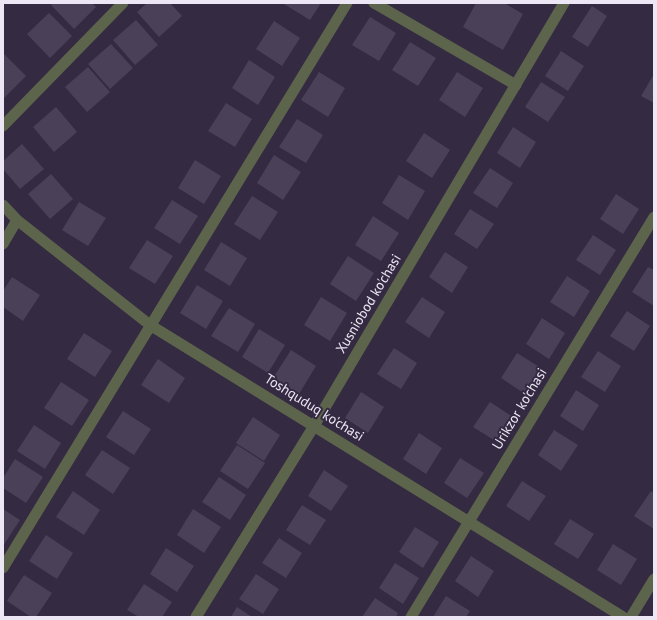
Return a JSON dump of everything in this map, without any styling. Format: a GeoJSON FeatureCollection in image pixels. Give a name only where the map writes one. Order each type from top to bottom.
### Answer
{"type":"FeatureCollection","features":[{"type":"Feature","properties":{"kind":"street"},"geometry":{"type":"LineString","coordinates":[[3,126],[123,3]]}},
{"type":"Feature","properties":{"kind":"street"},"geometry":{"type":"LineString","coordinates":[[3,568],[346,3]]}},
{"type":"Feature","properties":{"kind":"street"},"geometry":{"type":"LineString","coordinates":[[374,3],[516,85]]}},
{"type":"Feature","properties":{"kind":"street","name":"Xusniobod ko'chasi"},"geometry":{"type":"LineString","coordinates":[[196,617],[314,426],[564,3]]}},
{"type":"Feature","properties":{"kind":"street","name":"Toshquduq ko'chasi"},"geometry":{"type":"LineString","coordinates":[[3,205],[18,220],[150,325],[623,617]]}},
{"type":"Feature","properties":{"kind":"street","name":"Urikzor ko'chasi"},"geometry":{"type":"LineString","coordinates":[[411,617],[654,217]]}},
{"type":"Feature","properties":{"kind":"street"},"geometry":{"type":"LineString","coordinates":[[3,244],[18,220]]}},
{"type":"Feature","properties":{"kind":"street"},"geometry":{"type":"LineString","coordinates":[[631,617],[654,579]]}},
{"type":"Feature","properties":{"kind":"building"},"geometry":{"type":"Polygon","coordinates":[[[54,3],[92,3],[96,7],[74,29],[51,5],[54,3]]]}},
{"type":"Feature","properties":{"kind":"building"},"geometry":{"type":"Polygon","coordinates":[[[147,3],[170,3],[182,16],[159,37],[137,12],[147,3]]]}},
{"type":"Feature","properties":{"kind":"building"},"geometry":{"type":"Polygon","coordinates":[[[284,3],[321,3],[310,20],[284,3]]]}},
{"type":"Feature","properties":{"kind":"building"},"geometry":{"type":"Polygon","coordinates":[[[476,3],[504,3],[523,14],[503,50],[463,27],[476,3]]]}},
{"type":"Feature","properties":{"kind":"building"},"geometry":{"type":"Polygon","coordinates":[[[592,6],[607,16],[588,47],[572,37],[592,6]]]}},
{"type":"Feature","properties":{"kind":"building"},"geometry":{"type":"Polygon","coordinates":[[[49,13],[72,36],[50,58],[27,34],[49,13]]]}},
{"type":"Feature","properties":{"kind":"building"},"geometry":{"type":"Polygon","coordinates":[[[370,17],[396,33],[379,61],[352,45],[370,17]]]}},
{"type":"Feature","properties":{"kind":"building"},"geometry":{"type":"Polygon","coordinates":[[[136,20],[158,45],[135,65],[113,40],[136,20]]]}},
{"type":"Feature","properties":{"kind":"building"},"geometry":{"type":"Polygon","coordinates":[[[274,21],[300,38],[282,66],[256,49],[274,21]]]}},
{"type":"Feature","properties":{"kind":"building"},"geometry":{"type":"Polygon","coordinates":[[[410,42],[436,58],[418,86],[392,70],[410,42]]]}},
{"type":"Feature","properties":{"kind":"building"},"geometry":{"type":"Polygon","coordinates":[[[111,44],[133,68],[110,89],[88,64],[111,44]]]}},
{"type":"Feature","properties":{"kind":"building"},"geometry":{"type":"Polygon","coordinates":[[[561,51],[584,66],[568,91],[545,76],[561,51]]]}},
{"type":"Feature","properties":{"kind":"building"},"geometry":{"type":"Polygon","coordinates":[[[3,53],[26,76],[4,98],[3,96],[3,53]]]}},
{"type":"Feature","properties":{"kind":"building"},"geometry":{"type":"Polygon","coordinates":[[[249,60],[275,77],[258,105],[232,88],[249,60]]]}},
{"type":"Feature","properties":{"kind":"building"},"geometry":{"type":"Polygon","coordinates":[[[88,67],[110,92],[87,112],[65,87],[88,67]]]}},
{"type":"Feature","properties":{"kind":"building"},"geometry":{"type":"Polygon","coordinates":[[[319,72],[345,88],[328,117],[301,100],[319,72]]]}},
{"type":"Feature","properties":{"kind":"building"},"geometry":{"type":"Polygon","coordinates":[[[457,72],[483,88],[465,117],[439,100],[457,72]]]}},
{"type":"Feature","properties":{"kind":"building"},"geometry":{"type":"Polygon","coordinates":[[[654,74],[654,103],[641,96],[654,74]]]}},
{"type":"Feature","properties":{"kind":"building"},"geometry":{"type":"Polygon","coordinates":[[[541,82],[565,97],[548,122],[525,107],[541,82]]]}},
{"type":"Feature","properties":{"kind":"building"},"geometry":{"type":"Polygon","coordinates":[[[226,103],[252,119],[235,147],[208,131],[226,103]]]}},
{"type":"Feature","properties":{"kind":"building"},"geometry":{"type":"Polygon","coordinates":[[[56,107],[77,132],[54,152],[33,127],[56,107]]]}},
{"type":"Feature","properties":{"kind":"building"},"geometry":{"type":"Polygon","coordinates":[[[297,119],[323,135],[306,163],[279,147],[297,119]]]}},
{"type":"Feature","properties":{"kind":"building"},"geometry":{"type":"Polygon","coordinates":[[[513,127],[536,142],[520,168],[497,153],[513,127]]]}},
{"type":"Feature","properties":{"kind":"building"},"geometry":{"type":"Polygon","coordinates":[[[424,133],[450,150],[432,178],[406,161],[424,133]]]}},
{"type":"Feature","properties":{"kind":"building"},"geometry":{"type":"Polygon","coordinates":[[[22,144],[44,169],[20,189],[3,169],[3,161],[22,144]]]}},
{"type":"Feature","properties":{"kind":"building"},"geometry":{"type":"Polygon","coordinates":[[[274,155],[301,172],[283,200],[257,183],[274,155]]]}},
{"type":"Feature","properties":{"kind":"building"},"geometry":{"type":"Polygon","coordinates":[[[195,160],[221,176],[204,204],[178,188],[195,160]]]}},
{"type":"Feature","properties":{"kind":"building"},"geometry":{"type":"Polygon","coordinates":[[[490,168],[513,183],[497,208],[473,193],[490,168]]]}},
{"type":"Feature","properties":{"kind":"building"},"geometry":{"type":"Polygon","coordinates":[[[51,174],[73,199],[50,219],[28,194],[51,174]]]}},
{"type":"Feature","properties":{"kind":"building"},"geometry":{"type":"Polygon","coordinates":[[[399,175],[425,191],[408,220],[382,203],[399,175]]]}},
{"type":"Feature","properties":{"kind":"building"},"geometry":{"type":"Polygon","coordinates":[[[616,194],[639,209],[623,234],[600,219],[616,194]]]}},
{"type":"Feature","properties":{"kind":"building"},"geometry":{"type":"Polygon","coordinates":[[[252,196],[278,212],[260,240],[234,224],[252,196]]]}},
{"type":"Feature","properties":{"kind":"building"},"geometry":{"type":"Polygon","coordinates":[[[172,200],[198,216],[180,244],[154,228],[172,200]]]}},
{"type":"Feature","properties":{"kind":"building"},"geometry":{"type":"Polygon","coordinates":[[[79,202],[106,218],[88,246],[62,230],[79,202]]]}},
{"type":"Feature","properties":{"kind":"building"},"geometry":{"type":"Polygon","coordinates":[[[470,209],[494,224],[477,249],[454,234],[470,209]]]}},
{"type":"Feature","properties":{"kind":"building"},"geometry":{"type":"Polygon","coordinates":[[[373,216],[399,233],[381,261],[355,245],[373,216]]]}},
{"type":"Feature","properties":{"kind":"building"},"geometry":{"type":"Polygon","coordinates":[[[593,235],[616,250],[600,275],[576,260],[593,235]]]}},
{"type":"Feature","properties":{"kind":"building"},"geometry":{"type":"Polygon","coordinates":[[[147,240],[173,256],[155,284],[129,268],[147,240]]]}},
{"type":"Feature","properties":{"kind":"building"},"geometry":{"type":"Polygon","coordinates":[[[221,242],[247,258],[230,286],[204,270],[221,242]]]}},
{"type":"Feature","properties":{"kind":"building"},"geometry":{"type":"Polygon","coordinates":[[[445,252],[468,267],[452,293],[429,277],[445,252]]]}},
{"type":"Feature","properties":{"kind":"building"},"geometry":{"type":"Polygon","coordinates":[[[348,256],[374,273],[356,301],[330,284],[348,256]]]}},
{"type":"Feature","properties":{"kind":"building"},"geometry":{"type":"Polygon","coordinates":[[[648,267],[654,270],[654,306],[632,292],[648,267]]]}},
{"type":"Feature","properties":{"kind":"building"},"geometry":{"type":"Polygon","coordinates":[[[567,276],[590,291],[574,317],[550,302],[567,276]]]}},
{"type":"Feature","properties":{"kind":"building"},"geometry":{"type":"Polygon","coordinates":[[[12,277],[40,295],[23,321],[3,307],[3,291],[12,277]]]}},
{"type":"Feature","properties":{"kind":"building"},"geometry":{"type":"Polygon","coordinates":[[[197,285],[223,301],[206,329],[180,313],[197,285]]]}},
{"type":"Feature","properties":{"kind":"building"},"geometry":{"type":"Polygon","coordinates":[[[321,297],[347,313],[330,341],[304,325],[321,297]]]}},
{"type":"Feature","properties":{"kind":"building"},"geometry":{"type":"Polygon","coordinates":[[[422,297],[445,312],[429,338],[405,322],[422,297]]]}},
{"type":"Feature","properties":{"kind":"building"},"geometry":{"type":"Polygon","coordinates":[[[229,308],[255,324],[238,352],[211,336],[229,308]]]}},
{"type":"Feature","properties":{"kind":"building"},"geometry":{"type":"Polygon","coordinates":[[[627,311],[650,326],[634,351],[610,336],[627,311]]]}},
{"type":"Feature","properties":{"kind":"building"},"geometry":{"type":"Polygon","coordinates":[[[542,318],[565,333],[549,359],[526,344],[542,318]]]}},
{"type":"Feature","properties":{"kind":"building"},"geometry":{"type":"Polygon","coordinates":[[[259,329],[285,345],[268,373],[242,357],[259,329]]]}},
{"type":"Feature","properties":{"kind":"building"},"geometry":{"type":"Polygon","coordinates":[[[84,333],[112,351],[95,377],[67,359],[84,333]]]}},
{"type":"Feature","properties":{"kind":"building"},"geometry":{"type":"Polygon","coordinates":[[[394,348],[417,363],[401,389],[377,374],[394,348]]]}},
{"type":"Feature","properties":{"kind":"building"},"geometry":{"type":"Polygon","coordinates":[[[291,350],[316,366],[299,394],[273,378],[291,350]]]}},
{"type":"Feature","properties":{"kind":"building"},"geometry":{"type":"Polygon","coordinates":[[[598,351],[621,366],[605,392],[581,377],[598,351]]]}},
{"type":"Feature","properties":{"kind":"building"},"geometry":{"type":"Polygon","coordinates":[[[517,353],[541,368],[525,394],[501,378],[517,353]]]}},
{"type":"Feature","properties":{"kind":"building"},"geometry":{"type":"Polygon","coordinates":[[[158,359],[185,378],[169,403],[141,385],[158,359]]]}},
{"type":"Feature","properties":{"kind":"building"},"geometry":{"type":"Polygon","coordinates":[[[61,382],[89,400],[72,426],[44,408],[61,382]]]}},
{"type":"Feature","properties":{"kind":"building"},"geometry":{"type":"Polygon","coordinates":[[[576,390],[599,405],[583,431],[560,416],[576,390]]]}},
{"type":"Feature","properties":{"kind":"building"},"geometry":{"type":"Polygon","coordinates":[[[361,392],[384,407],[368,433],[345,418],[361,392]]]}},
{"type":"Feature","properties":{"kind":"building"},"geometry":{"type":"Polygon","coordinates":[[[490,402],[513,417],[497,442],[473,427],[490,402]]]}},
{"type":"Feature","properties":{"kind":"building"},"geometry":{"type":"Polygon","coordinates":[[[123,411],[151,429],[134,455],[106,437],[123,411]]]}},
{"type":"Feature","properties":{"kind":"building"},"geometry":{"type":"Polygon","coordinates":[[[253,417],[280,435],[264,461],[236,443],[253,417]]]}},
{"type":"Feature","properties":{"kind":"building"},"geometry":{"type":"Polygon","coordinates":[[[34,425],[61,443],[45,469],[17,451],[34,425]]]}},
{"type":"Feature","properties":{"kind":"building"},"geometry":{"type":"Polygon","coordinates":[[[554,430],[578,445],[561,471],[538,455],[554,430]]]}},
{"type":"Feature","properties":{"kind":"building"},"geometry":{"type":"Polygon","coordinates":[[[419,433],[442,448],[426,474],[403,459],[419,433]]]}},
{"type":"Feature","properties":{"kind":"building"},"geometry":{"type":"Polygon","coordinates":[[[237,445],[265,463],[248,489],[220,471],[237,445]]]}},
{"type":"Feature","properties":{"kind":"building"},"geometry":{"type":"Polygon","coordinates":[[[102,450],[130,468],[113,494],[85,475],[102,450]]]}},
{"type":"Feature","properties":{"kind":"building"},"geometry":{"type":"Polygon","coordinates":[[[460,458],[484,473],[467,498],[444,483],[460,458]]]}},
{"type":"Feature","properties":{"kind":"building"},"geometry":{"type":"Polygon","coordinates":[[[15,459],[43,477],[26,503],[3,488],[3,478],[15,459]]]}},
{"type":"Feature","properties":{"kind":"building"},"geometry":{"type":"Polygon","coordinates":[[[324,470],[348,486],[331,511],[308,496],[324,470]]]}},
{"type":"Feature","properties":{"kind":"building"},"geometry":{"type":"Polygon","coordinates":[[[219,477],[246,495],[230,520],[202,502],[219,477]]]}},
{"type":"Feature","properties":{"kind":"building"},"geometry":{"type":"Polygon","coordinates":[[[522,481],[546,496],[529,521],[506,506],[522,481]]]}},
{"type":"Feature","properties":{"kind":"building"},"geometry":{"type":"Polygon","coordinates":[[[73,491],[100,510],[84,535],[56,517],[73,491]]]}},
{"type":"Feature","properties":{"kind":"building"},"geometry":{"type":"Polygon","coordinates":[[[651,491],[654,493],[654,529],[634,516],[651,491]]]}},
{"type":"Feature","properties":{"kind":"building"},"geometry":{"type":"Polygon","coordinates":[[[302,505],[326,520],[310,545],[286,530],[302,505]]]}},
{"type":"Feature","properties":{"kind":"building"},"geometry":{"type":"Polygon","coordinates":[[[3,509],[20,520],[3,546],[3,509]]]}},
{"type":"Feature","properties":{"kind":"building"},"geometry":{"type":"Polygon","coordinates":[[[193,509],[221,527],[204,553],[177,535],[193,509]]]}},
{"type":"Feature","properties":{"kind":"building"},"geometry":{"type":"Polygon","coordinates":[[[570,519],[594,534],[578,559],[554,544],[570,519]]]}},
{"type":"Feature","properties":{"kind":"building"},"geometry":{"type":"Polygon","coordinates":[[[415,527],[439,542],[423,568],[399,552],[415,527]]]}},
{"type":"Feature","properties":{"kind":"building"},"geometry":{"type":"Polygon","coordinates":[[[46,535],[73,553],[57,579],[29,561],[46,535]]]}},
{"type":"Feature","properties":{"kind":"building"},"geometry":{"type":"Polygon","coordinates":[[[279,538],[302,553],[286,578],[262,563],[279,538]]]}},
{"type":"Feature","properties":{"kind":"building"},"geometry":{"type":"Polygon","coordinates":[[[613,544],[637,559],[621,585],[597,570],[613,544]]]}},
{"type":"Feature","properties":{"kind":"building"},"geometry":{"type":"Polygon","coordinates":[[[166,548],[194,566],[177,592],[150,574],[166,548]]]}},
{"type":"Feature","properties":{"kind":"building"},"geometry":{"type":"Polygon","coordinates":[[[471,556],[494,571],[478,597],[455,581],[471,556]]]}},
{"type":"Feature","properties":{"kind":"building"},"geometry":{"type":"Polygon","coordinates":[[[395,563],[419,578],[403,604],[379,588],[395,563]]]}},
{"type":"Feature","properties":{"kind":"building"},"geometry":{"type":"Polygon","coordinates":[[[256,574],[279,589],[263,614],[239,599],[256,574]]]}},
{"type":"Feature","properties":{"kind":"building"},"geometry":{"type":"Polygon","coordinates":[[[24,575],[52,593],[36,617],[31,617],[7,601],[24,575]]]}},
{"type":"Feature","properties":{"kind":"building"},"geometry":{"type":"Polygon","coordinates":[[[144,584],[172,602],[162,617],[139,617],[127,610],[144,584]]]}},
{"type":"Feature","properties":{"kind":"building"},"geometry":{"type":"Polygon","coordinates":[[[446,596],[470,611],[466,617],[433,617],[446,596]]]}},
{"type":"Feature","properties":{"kind":"building"},"geometry":{"type":"Polygon","coordinates":[[[375,598],[398,613],[396,617],[362,617],[375,598]]]}},
{"type":"Feature","properties":{"kind":"building"},"geometry":{"type":"Polygon","coordinates":[[[237,607],[252,617],[231,617],[237,607]]]}}]}
